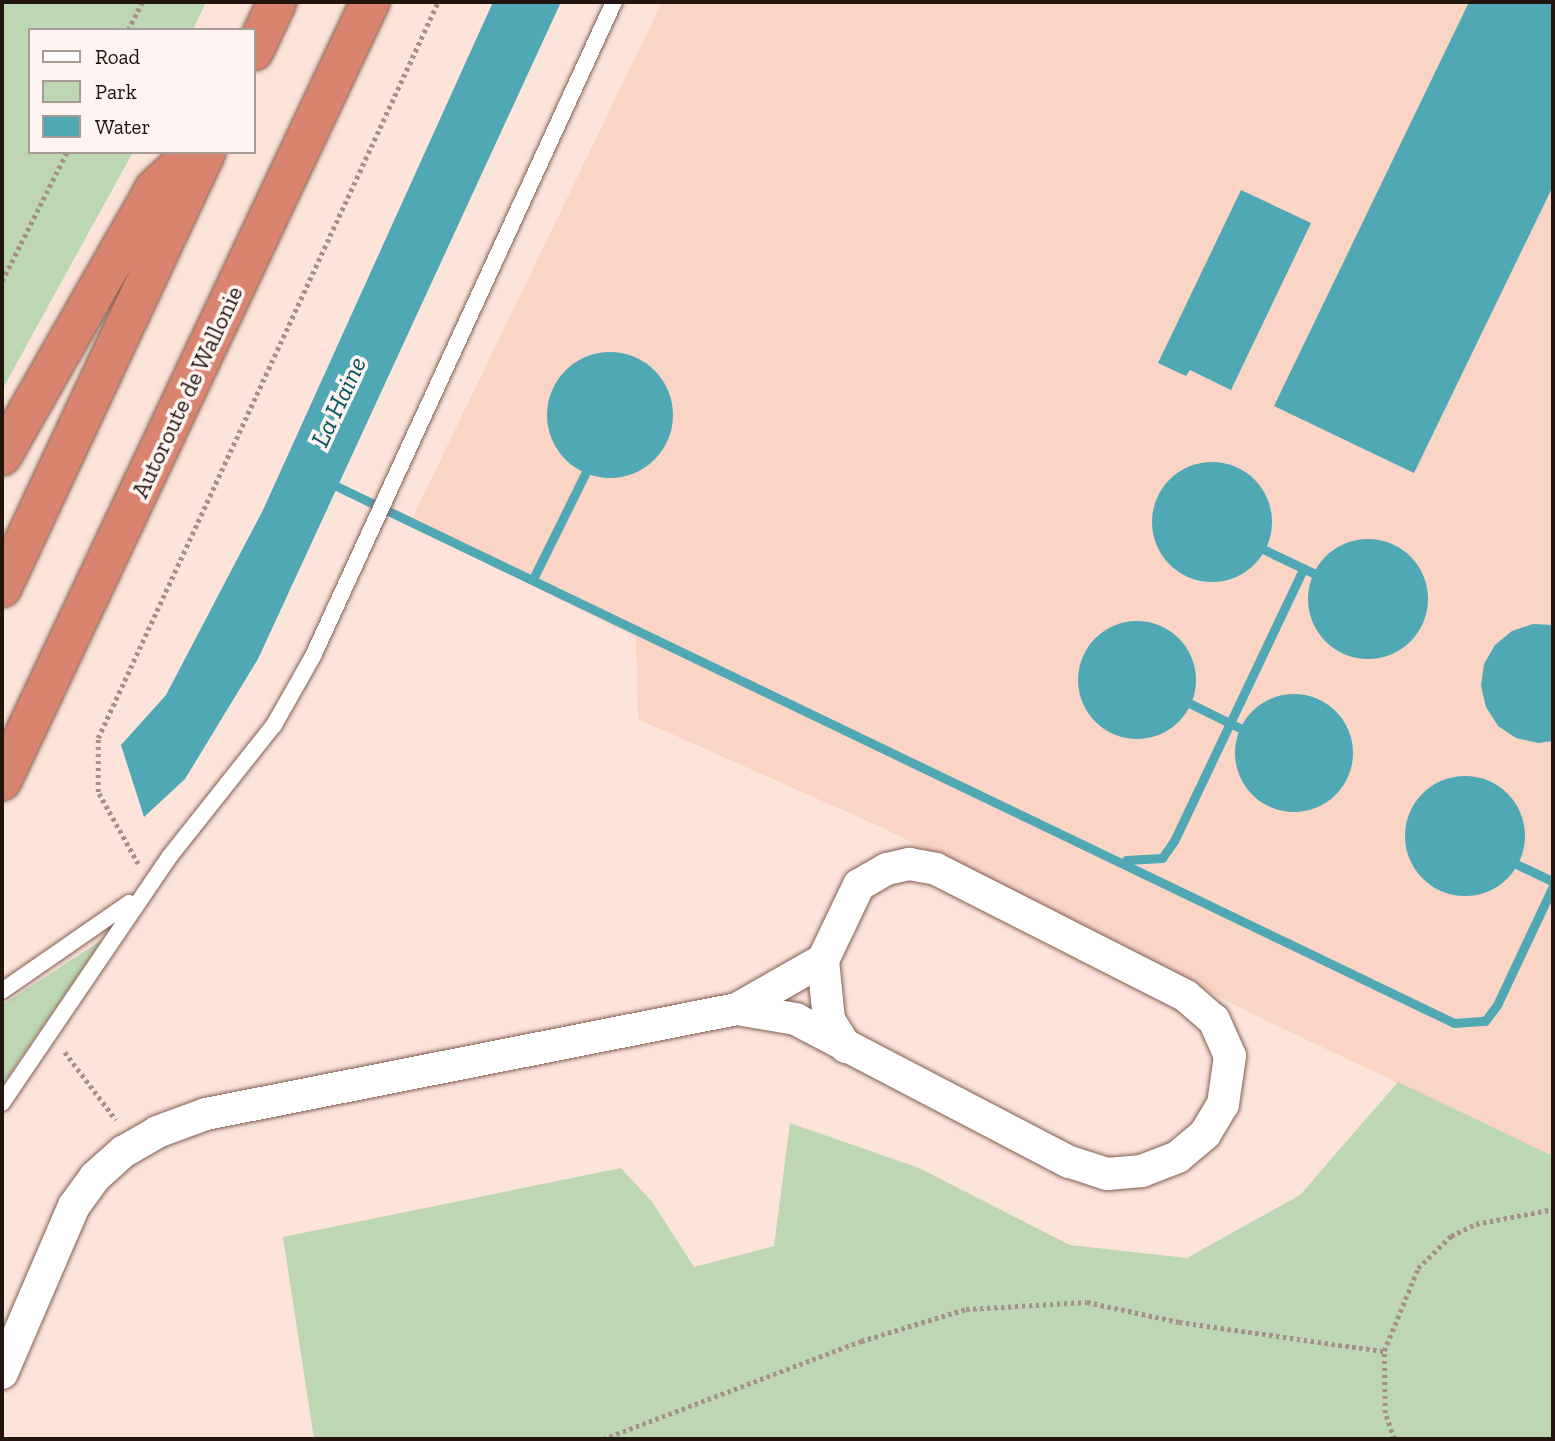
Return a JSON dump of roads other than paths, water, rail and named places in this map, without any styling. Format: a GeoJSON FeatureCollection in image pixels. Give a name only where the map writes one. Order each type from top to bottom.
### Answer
{"type":"FeatureCollection","features":[{"type":"Feature","properties":{"kind":"highway"},"geometry":{"type":"LineString","coordinates":[[256,47],[277,2]]}},
{"type":"Feature","properties":{"kind":"highway","name":"Autoroute de Wallonie"},"geometry":{"type":"LineString","coordinates":[[2,781],[370,2]]}},
{"type":"Feature","properties":{"kind":"highway"},"geometry":{"type":"LineString","coordinates":[[2,456],[154,189],[192,154]]}},
{"type":"Feature","properties":{"kind":"highway"},"geometry":{"type":"LineString","coordinates":[[2,588],[205,154]]}},
{"type":"Feature","properties":{"kind":"street"},"geometry":{"type":"LineString","coordinates":[[737,1009],[796,1019],[846,1047],[1069,1162],[1107,1174],[1142,1171],[1178,1157],[1205,1134],[1223,1104],[1230,1056],[1214,1020],[1186,996],[936,869],[909,864],[887,869],[859,885],[823,960],[829,1020],[846,1047]]}},
{"type":"Feature","properties":{"kind":"street"},"geometry":{"type":"LineString","coordinates":[[2,1373],[74,1206],[95,1177],[123,1152],[206,1114],[737,1009],[823,960]]}},
{"type":"Feature","properties":{"kind":"lane"},"geometry":{"type":"LineString","coordinates":[[2,1103],[62,1011],[150,886],[274,725],[313,656],[614,2]]}},
{"type":"Feature","properties":{"kind":"lane"},"geometry":{"type":"LineString","coordinates":[[2,990],[109,921],[150,886]]}},
{"type":"Feature","properties":{"kind":"water","name":"La Haine"},"geometry":{"type":"Polygon","coordinates":[[[493,2],[561,2],[258,659],[185,779],[144,817],[121,745],[166,695],[263,510],[493,2]]]}},
{"type":"Feature","properties":{"kind":"water"},"geometry":{"type":"Polygon","coordinates":[[[1469,2],[1553,2],[1553,186],[1414,473],[1274,406],[1469,2]]]}},
{"type":"Feature","properties":{"kind":"water"},"geometry":{"type":"Polygon","coordinates":[[[1241,190],[1311,223],[1231,390],[1190,370],[1186,376],[1158,363],[1241,190]]]}},
{"type":"Feature","properties":{"kind":"water"},"geometry":{"type":"Polygon","coordinates":[[[610,352],[634,357],[655,370],[668,391],[673,415],[668,439],[655,460],[634,473],[610,478],[586,473],[565,460],[552,439],[547,415],[552,391],[565,370],[586,357],[610,352]]]}},
{"type":"Feature","properties":{"kind":"water"},"geometry":{"type":"Polygon","coordinates":[[[1212,462],[1235,466],[1255,479],[1268,499],[1272,522],[1268,545],[1255,565],[1235,578],[1212,582],[1189,578],[1169,565],[1156,545],[1152,522],[1156,499],[1169,479],[1189,466],[1212,462]]]}},
{"type":"Feature","properties":{"kind":"water"},"geometry":{"type":"Polygon","coordinates":[[[1368,539],[1391,543],[1411,556],[1424,576],[1428,599],[1424,622],[1411,642],[1391,655],[1368,659],[1345,655],[1325,642],[1312,622],[1308,599],[1312,576],[1325,556],[1345,543],[1368,539]]]}},
{"type":"Feature","properties":{"kind":"water"},"geometry":{"type":"Polygon","coordinates":[[[1137,621],[1160,626],[1179,638],[1191,657],[1196,680],[1191,703],[1179,722],[1160,734],[1137,739],[1114,734],[1095,722],[1083,703],[1078,680],[1083,657],[1095,638],[1114,626],[1137,621]]]}},
{"type":"Feature","properties":{"kind":"water"},"geometry":{"type":"Polygon","coordinates":[[[1533,624],[1553,625],[1553,741],[1538,743],[1516,738],[1498,726],[1486,707],[1481,686],[1484,664],[1495,645],[1512,631],[1533,624]]]}},
{"type":"Feature","properties":{"kind":"water"},"geometry":{"type":"Polygon","coordinates":[[[1294,694],[1317,698],[1336,711],[1349,730],[1353,753],[1349,776],[1336,795],[1317,808],[1294,812],[1271,808],[1252,795],[1239,776],[1235,753],[1239,730],[1252,711],[1271,698],[1294,694]]]}},
{"type":"Feature","properties":{"kind":"water"},"geometry":{"type":"Polygon","coordinates":[[[1465,776],[1488,781],[1507,794],[1520,813],[1525,836],[1520,859],[1507,878],[1488,891],[1465,896],[1442,891],[1423,878],[1410,859],[1405,836],[1410,813],[1423,794],[1442,781],[1465,776]]]}},
{"type":"Feature","properties":{"kind":"waterway"},"geometry":{"type":"LineString","coordinates":[[533,579],[585,474]]}},
{"type":"Feature","properties":{"kind":"waterway"},"geometry":{"type":"LineString","coordinates":[[330,483],[1454,1023],[1485,1021],[1497,1005],[1553,886]]}},
{"type":"Feature","properties":{"kind":"waterway"},"geometry":{"type":"LineString","coordinates":[[1265,550],[1313,573]]}},
{"type":"Feature","properties":{"kind":"waterway"},"geometry":{"type":"LineString","coordinates":[[1126,860],[1162,858],[1174,841],[1303,569]]}},
{"type":"Feature","properties":{"kind":"waterway"},"geometry":{"type":"LineString","coordinates":[[1191,704],[1240,728]]}},
{"type":"Feature","properties":{"kind":"waterway"},"geometry":{"type":"LineString","coordinates":[[1518,865],[1553,881]]}}]}
